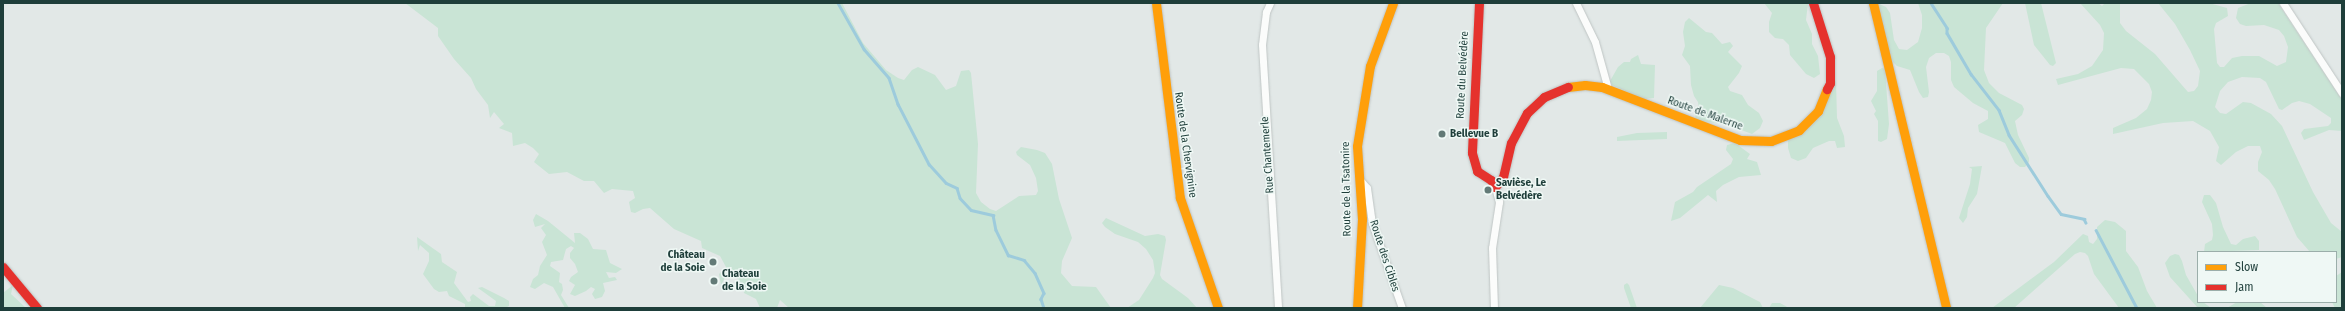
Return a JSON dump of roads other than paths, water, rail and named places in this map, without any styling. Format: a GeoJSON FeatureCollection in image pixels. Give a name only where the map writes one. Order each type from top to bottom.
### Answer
{"type":"FeatureCollection","features":[{"type":"Feature","properties":{"kind":"street","name":"Route de la Chervignine"},"geometry":{"type":"LineString","coordinates":[[1156,3],[1175,171],[1180,198],[1218,308]]}},
{"type":"Feature","properties":{"kind":"street","name":"Rue Chantemerle"},"geometry":{"type":"LineString","coordinates":[[1270,3],[1266,12],[1262,45],[1278,308]]}},
{"type":"Feature","properties":{"kind":"street","name":"Route de la Tsatonire"},"geometry":{"type":"LineString","coordinates":[[1357,308],[1362,219],[1361,180],[1357,146],[1362,105],[1370,66],[1393,3]]}},
{"type":"Feature","properties":{"kind":"street","name":"Route du Belvédère"},"geometry":{"type":"LineString","coordinates":[[1479,3],[1472,153],[1477,171],[1490,180],[1495,187]]}},
{"type":"Feature","properties":{"kind":"street"},"geometry":{"type":"LineString","coordinates":[[1576,3],[1595,42],[1608,89]]}},
{"type":"Feature","properties":{"kind":"street","name":"Route de Malerne"},"geometry":{"type":"LineString","coordinates":[[1495,187],[1503,178],[1511,143],[1517,129],[1527,113],[1538,101],[1549,94],[1569,87],[1585,85],[1608,89],[1735,139],[1766,142],[1786,137],[1799,130],[1814,117],[1823,103],[1830,83],[1830,57],[1813,3]]}},
{"type":"Feature","properties":{"kind":"street"},"geometry":{"type":"LineString","coordinates":[[1873,3],[1946,308]]}},
{"type":"Feature","properties":{"kind":"street"},"geometry":{"type":"LineString","coordinates":[[2283,3],[2342,92]]}},
{"type":"Feature","properties":{"kind":"street","name":"Route des Cibles"},"geometry":{"type":"LineString","coordinates":[[1361,180],[1367,188],[1372,223],[1402,308]]}},
{"type":"Feature","properties":{"kind":"street"},"geometry":{"type":"LineString","coordinates":[[1494,308],[1492,248],[1499,202],[1495,187]]}},
{"type":"Feature","properties":{"kind":"street"},"geometry":{"type":"LineString","coordinates":[[3,267],[37,308]]}},
{"type":"Feature","properties":{"kind":"waterway"},"geometry":{"type":"LineString","coordinates":[[838,3],[864,49],[889,78],[898,104],[929,164],[946,183],[957,188],[960,198],[971,210],[993,215],[996,230],[1008,255],[1024,260],[1035,273],[1044,293],[1041,299],[1044,308]]}},
{"type":"Feature","properties":{"kind":"waterway"},"geometry":{"type":"LineString","coordinates":[[1931,3],[1947,28],[1947,33],[1971,74],[1999,110],[2009,135],[2048,196],[2061,214],[2084,219],[2086,223]]}},
{"type":"Feature","properties":{"kind":"waterway"},"geometry":{"type":"LineString","coordinates":[[2096,230],[2137,308]]}},
{"type":"Feature","properties":{"kind":"place","name":"Bellevue B"},"geometry":{"type":"Point","coordinates":[1442,134]}},
{"type":"Feature","properties":{"kind":"place","name":"Savièse, Le Belvédère"},"geometry":{"type":"Point","coordinates":[1488,190]}},
{"type":"Feature","properties":{"kind":"place","name":"Château de la Soie"},"geometry":{"type":"Point","coordinates":[713,262]}},
{"type":"Feature","properties":{"kind":"place","name":"Chateau de la Soie"},"geometry":{"type":"Point","coordinates":[714,281]}}]}
